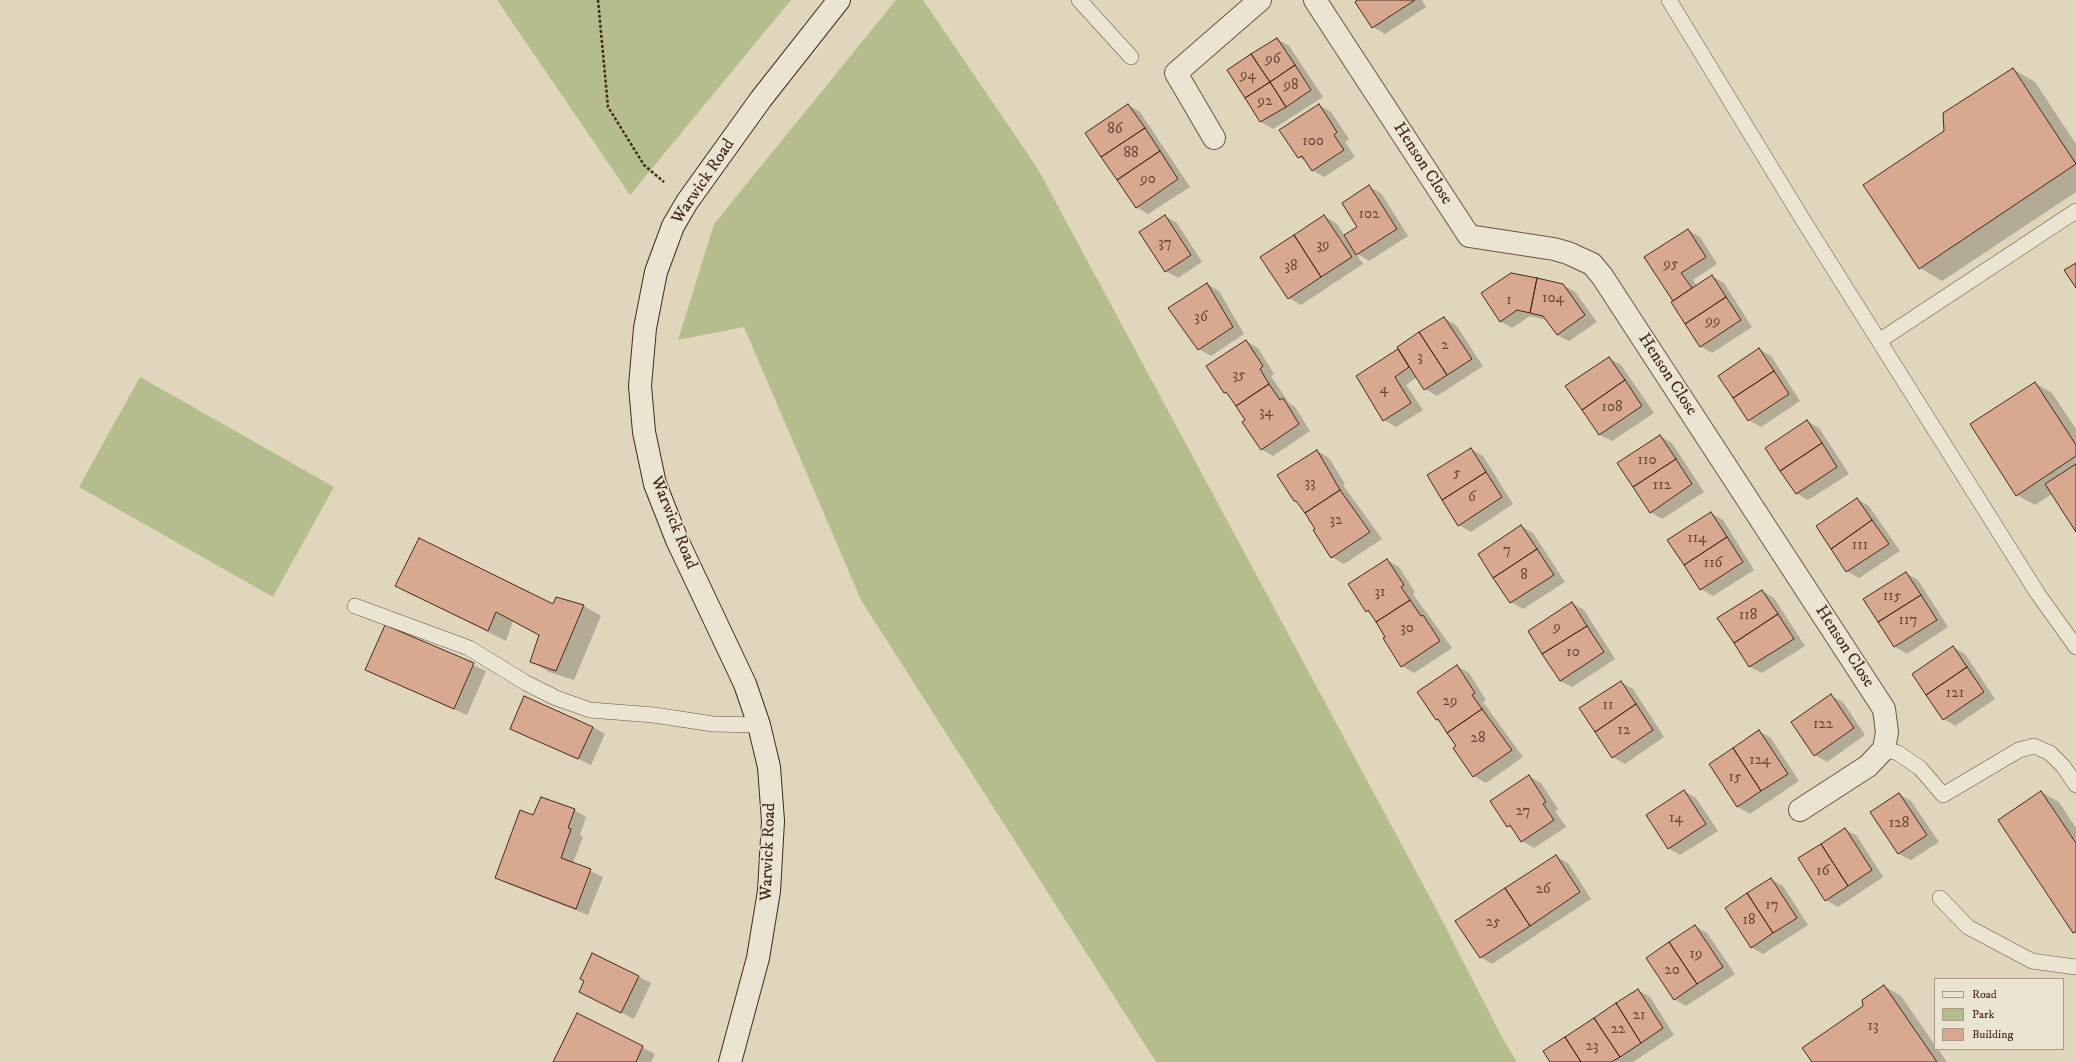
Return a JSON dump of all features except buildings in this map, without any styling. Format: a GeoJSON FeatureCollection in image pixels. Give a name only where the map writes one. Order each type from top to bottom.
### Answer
{"type":"FeatureCollection","features":[{"type":"Feature","properties":{"kind":"street","name":"Warwick Road"},"geometry":{"type":"LineString","coordinates":[[730,1062],[758,958],[769,891],[773,820],[769,767],[759,725],[745,684],[677,540],[655,484],[644,432],[640,386],[645,328],[656,272],[673,226],[686,202],[761,99],[839,0]]}},
{"type":"Feature","properties":{"kind":"street"},"geometry":{"type":"LineString","coordinates":[[1214,138],[1176,73],[1260,0]]}},
{"type":"Feature","properties":{"kind":"street","name":"Henson Close"},"geometry":{"type":"LineString","coordinates":[[1315,0],[1468,236],[1554,249],[1568,253],[1592,264],[1602,276],[1884,709],[1887,732],[1884,749]]}},
{"type":"Feature","properties":{"kind":"street"},"geometry":{"type":"LineString","coordinates":[[1800,810],[1868,766],[1884,749]]}},
{"type":"Feature","properties":{"kind":"lane"},"geometry":{"type":"LineString","coordinates":[[1079,0],[1131,57]]}},
{"type":"Feature","properties":{"kind":"lane"},"geometry":{"type":"LineString","coordinates":[[1669,0],[1799,214],[2038,594],[2076,647]]}},
{"type":"Feature","properties":{"kind":"lane"},"geometry":{"type":"LineString","coordinates":[[1879,341],[2076,211]]}},
{"type":"Feature","properties":{"kind":"lane"},"geometry":{"type":"LineString","coordinates":[[356,606],[469,648],[526,683],[556,698],[590,710],[654,715],[713,724],[759,725]]}},
{"type":"Feature","properties":{"kind":"lane"},"geometry":{"type":"LineString","coordinates":[[1884,749],[1898,753],[1920,768],[1943,795],[2019,750],[2034,746],[2050,753],[2063,766],[2076,785]]}},
{"type":"Feature","properties":{"kind":"lane"},"geometry":{"type":"LineString","coordinates":[[1940,898],[1968,926],[2032,960],[2076,967]]}},
{"type":"Feature","properties":{"kind":"path"},"geometry":{"type":"LineString","coordinates":[[598,0],[608,107],[644,164],[686,202]]}},
{"type":"Feature","properties":{"kind":"green space"},"geometry":{"type":"Polygon","coordinates":[[[497,0],[791,0],[630,195],[497,0]]]}},
{"type":"Feature","properties":{"kind":"green space"},"geometry":{"type":"Polygon","coordinates":[[[896,0],[923,0],[1038,169],[1433,903],[1504,1041],[1517,1062],[1156,1062],[861,600],[744,327],[678,340],[714,224],[896,0]]]}},
{"type":"Feature","properties":{"kind":"green space"},"geometry":{"type":"Polygon","coordinates":[[[140,377],[334,487],[273,597],[79,487],[140,377]]]}}]}
